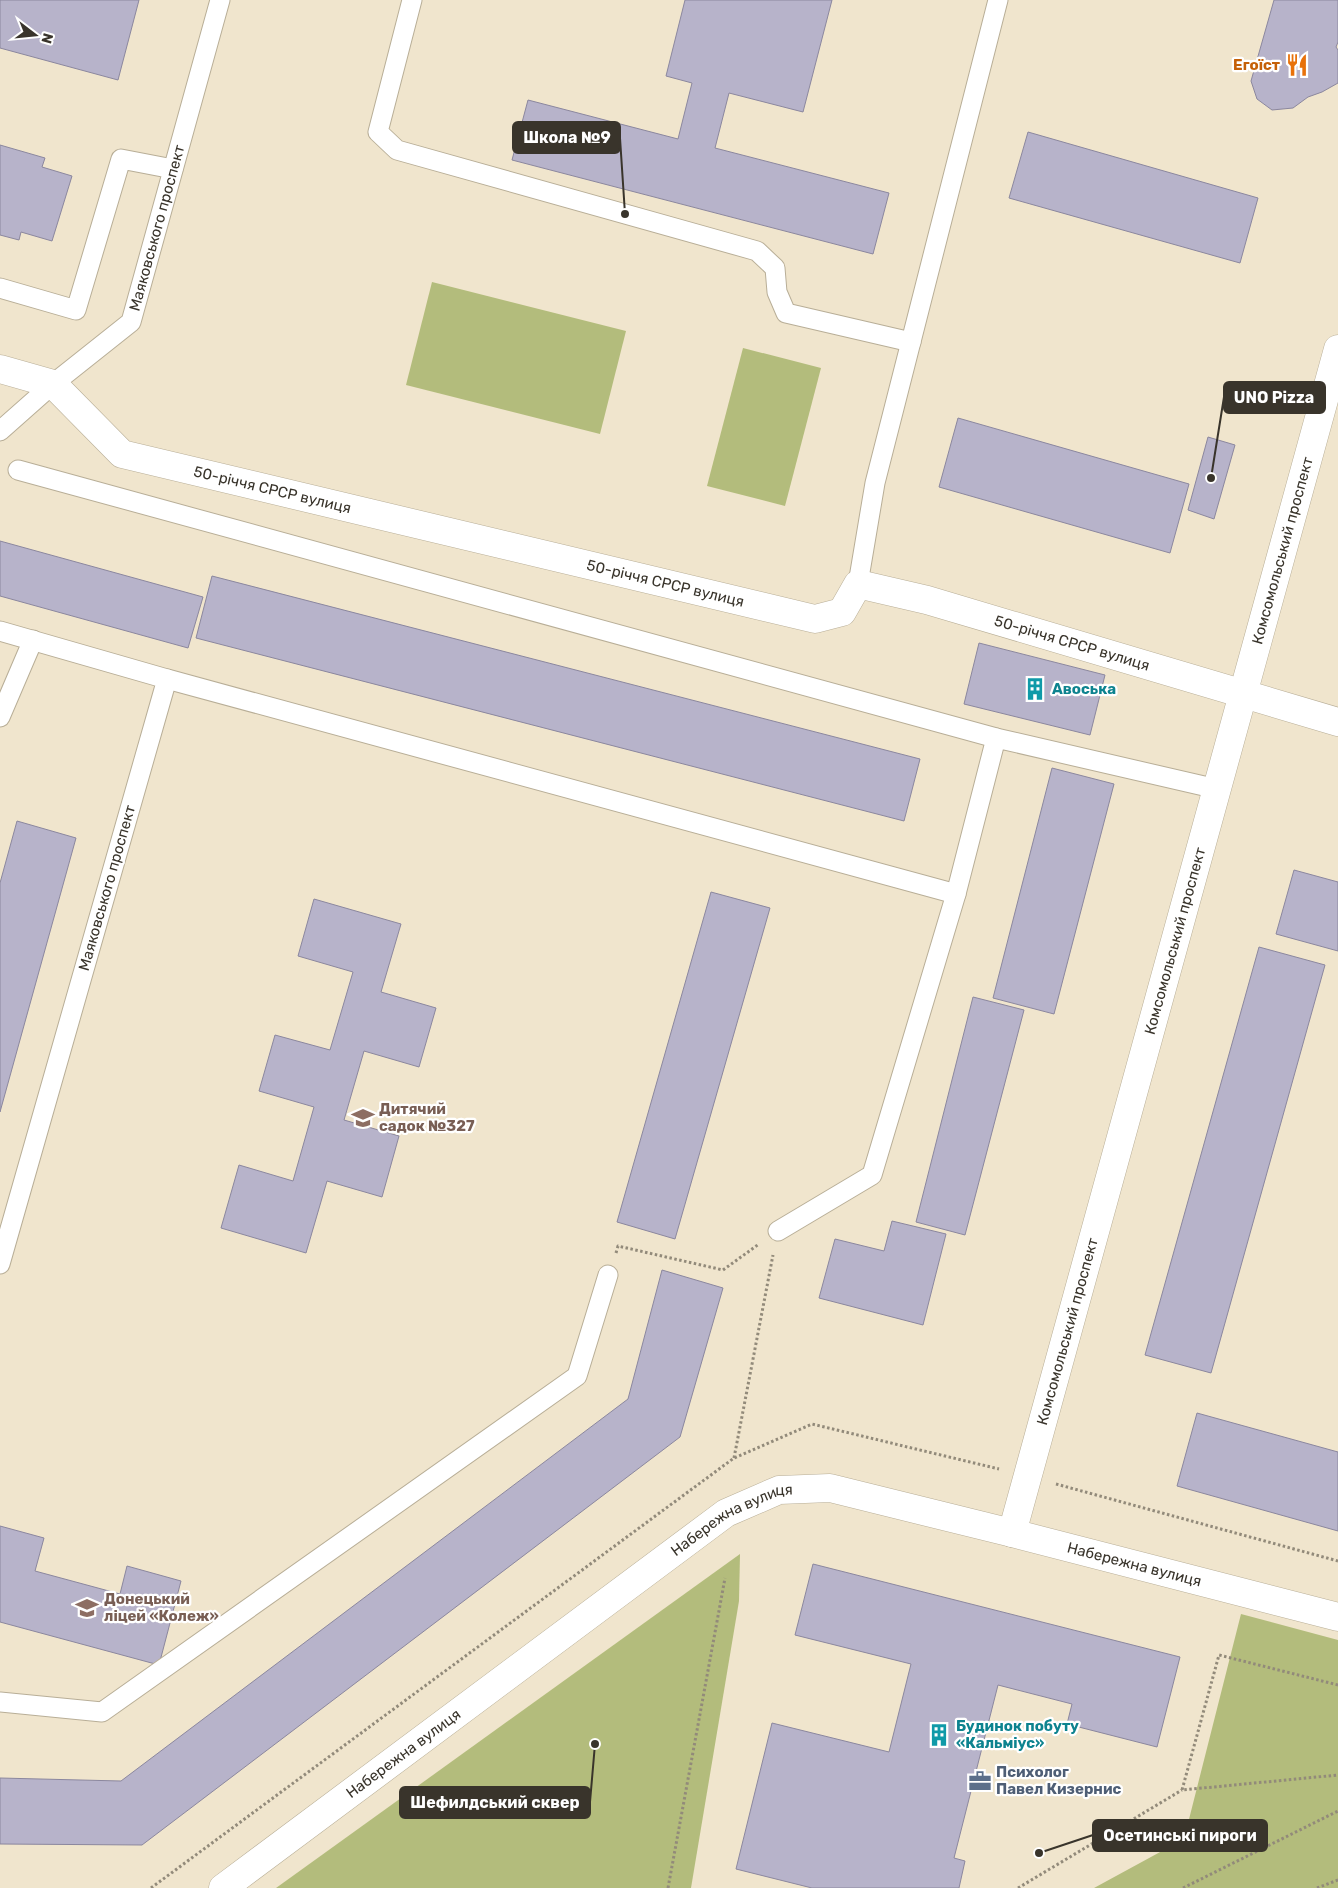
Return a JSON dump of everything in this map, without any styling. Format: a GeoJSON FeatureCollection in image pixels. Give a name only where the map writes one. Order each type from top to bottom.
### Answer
{"type":"FeatureCollection","features":[{"type":"Feature","properties":{"kind":"street","name":"Комсомольський проспект"},"geometry":{"type":"LineString","coordinates":[[1012,1533],[1338,350]]}},
{"type":"Feature","properties":{"kind":"street","name":"50-річчя СРСР вулиця"},"geometry":{"type":"LineString","coordinates":[[0,369],[53,384],[122,454],[815,619],[842,612],[858,584],[927,600],[1338,722]]}},
{"type":"Feature","properties":{"kind":"street","name":"Набережна вулиця"},"geometry":{"type":"LineString","coordinates":[[223,1888],[726,1513],[780,1490],[830,1488],[1338,1617]]}},
{"type":"Feature","properties":{"kind":"lane","name":"Маяковського проспект"},"geometry":{"type":"LineString","coordinates":[[0,431],[53,384],[131,322],[220,0]]}},
{"type":"Feature","properties":{"kind":"lane"},"geometry":{"type":"LineString","coordinates":[[412,0],[378,132],[397,150],[757,251],[775,268],[777,292],[786,313],[911,342]]}},
{"type":"Feature","properties":{"kind":"lane"},"geometry":{"type":"LineString","coordinates":[[858,584],[875,483],[998,0]]}},
{"type":"Feature","properties":{"kind":"lane"},"geometry":{"type":"LineString","coordinates":[[0,288],[76,310],[121,159],[174,169]]}},
{"type":"Feature","properties":{"kind":"lane"},"geometry":{"type":"LineString","coordinates":[[18,470],[996,738],[1217,788]]}},
{"type":"Feature","properties":{"kind":"lane"},"geometry":{"type":"LineString","coordinates":[[0,631],[167,679],[956,894]]}},
{"type":"Feature","properties":{"kind":"lane"},"geometry":{"type":"LineString","coordinates":[[0,717],[33,640]]}},
{"type":"Feature","properties":{"kind":"lane","name":"Маяковського проспект"},"geometry":{"type":"LineString","coordinates":[[0,1264],[167,679]]}},
{"type":"Feature","properties":{"kind":"lane"},"geometry":{"type":"LineString","coordinates":[[778,1231],[872,1175],[956,894],[996,738]]}},
{"type":"Feature","properties":{"kind":"lane"},"geometry":{"type":"LineString","coordinates":[[0,1702],[102,1712],[577,1376],[608,1275]]}},
{"type":"Feature","properties":{"kind":"path"},"geometry":{"type":"LineString","coordinates":[[734,1458],[778,1231]]}},
{"type":"Feature","properties":{"kind":"path"},"geometry":{"type":"LineString","coordinates":[[608,1275],[618,1246],[723,1270],[778,1231]]}},
{"type":"Feature","properties":{"kind":"path"},"geometry":{"type":"LineString","coordinates":[[151,1888],[734,1458],[812,1424],[1028,1476],[1338,1560]]}},
{"type":"Feature","properties":{"kind":"path"},"geometry":{"type":"LineString","coordinates":[[668,1888],[726,1578]]}},
{"type":"Feature","properties":{"kind":"path"},"geometry":{"type":"LineString","coordinates":[[1182,1790],[1219,1655],[1338,1685]]}},
{"type":"Feature","properties":{"kind":"path"},"geometry":{"type":"LineString","coordinates":[[1018,1888],[1182,1790],[1338,1775]]}},
{"type":"Feature","properties":{"kind":"path"},"geometry":{"type":"LineString","coordinates":[[1183,1888],[1338,1811]]}},
{"type":"Feature","properties":{"kind":"path"},"geometry":{"type":"LineString","coordinates":[[1317,1888],[1338,1880]]}},
{"type":"Feature","properties":{"kind":"green space"},"geometry":{"type":"Polygon","coordinates":[[[432,282],[626,331],[600,434],[406,385],[432,282]]]}},
{"type":"Feature","properties":{"kind":"green space"},"geometry":{"type":"Polygon","coordinates":[[[743,348],[821,368],[785,506],[707,486],[743,348]]]}},
{"type":"Feature","properties":{"kind":"green space"},"geometry":{"type":"Polygon","coordinates":[[[740,1554],[739,1601],[691,1888],[276,1888],[740,1554]]]}},
{"type":"Feature","properties":{"kind":"green space"},"geometry":{"type":"Polygon","coordinates":[[[1241,1614],[1338,1640],[1338,1888],[1094,1888],[1184,1839],[1241,1614]]]}},
{"type":"Feature","properties":{"kind":"building"},"geometry":{"type":"Polygon","coordinates":[[[0,0],[139,0],[118,80],[0,48],[0,0]]]}},
{"type":"Feature","properties":{"kind":"building"},"geometry":{"type":"Polygon","coordinates":[[[685,0],[832,0],[803,112],[729,93],[715,148],[889,193],[873,254],[512,160],[528,100],[678,139],[692,83],[666,76],[685,0]]]}},
{"type":"Feature","properties":{"kind":"building","name":"Егоїст"},"geometry":{"type":"Polygon","coordinates":[[[1274,0],[1338,0],[1338,42],[1336,47],[1338,50],[1338,83],[1308,97],[1293,108],[1272,110],[1257,99],[1251,81],[1274,0]]]}},
{"type":"Feature","properties":{"kind":"building"},"geometry":{"type":"Polygon","coordinates":[[[1028,132],[1258,198],[1240,263],[1009,198],[1028,132]]]}},
{"type":"Feature","properties":{"kind":"building"},"geometry":{"type":"Polygon","coordinates":[[[0,145],[45,158],[42,167],[72,176],[52,241],[21,232],[19,240],[0,235],[0,145]]]}},
{"type":"Feature","properties":{"kind":"building"},"geometry":{"type":"Polygon","coordinates":[[[958,418],[1189,484],[1170,553],[939,487],[958,418]]]}},
{"type":"Feature","properties":{"kind":"building"},"geometry":{"type":"Polygon","coordinates":[[[1208,437],[1235,445],[1214,519],[1188,510],[1208,437]]]}},
{"type":"Feature","properties":{"kind":"building"},"geometry":{"type":"Polygon","coordinates":[[[0,541],[203,597],[188,648],[0,596],[0,541]]]}},
{"type":"Feature","properties":{"kind":"building"},"geometry":{"type":"Polygon","coordinates":[[[212,576],[920,759],[904,821],[196,638],[212,576]]]}},
{"type":"Feature","properties":{"kind":"building","name":"Авоська"},"geometry":{"type":"Polygon","coordinates":[[[979,643],[1105,675],[1090,735],[964,704],[979,643]]]}},
{"type":"Feature","properties":{"kind":"building"},"geometry":{"type":"Polygon","coordinates":[[[1052,768],[1114,784],[1054,1014],[993,998],[1052,768]]]}},
{"type":"Feature","properties":{"kind":"building"},"geometry":{"type":"Polygon","coordinates":[[[17,821],[76,838],[0,1112],[0,883],[17,821]]]}},
{"type":"Feature","properties":{"kind":"building"},"geometry":{"type":"Polygon","coordinates":[[[1294,870],[1338,882],[1338,951],[1276,934],[1294,870]]]}},
{"type":"Feature","properties":{"kind":"building"},"geometry":{"type":"Polygon","coordinates":[[[711,892],[770,908],[675,1239],[617,1222],[711,892]]]}},
{"type":"Feature","properties":{"kind":"building"},"geometry":{"type":"Polygon","coordinates":[[[314,899],[401,924],[381,992],[436,1008],[419,1067],[364,1051],[344,1120],[399,1136],[382,1197],[327,1181],[306,1253],[221,1228],[239,1165],[293,1181],[314,1107],[259,1091],[275,1035],[330,1050],[353,972],[298,956],[314,899]]]}},
{"type":"Feature","properties":{"kind":"building"},"geometry":{"type":"Polygon","coordinates":[[[1259,947],[1325,965],[1211,1373],[1145,1355],[1259,947]]]}},
{"type":"Feature","properties":{"kind":"building"},"geometry":{"type":"Polygon","coordinates":[[[973,997],[1024,1010],[965,1235],[916,1222],[973,997]]]}},
{"type":"Feature","properties":{"kind":"building"},"geometry":{"type":"Polygon","coordinates":[[[892,1221],[946,1234],[923,1325],[819,1298],[835,1239],[884,1251],[892,1221]]]}},
{"type":"Feature","properties":{"kind":"building"},"geometry":{"type":"Polygon","coordinates":[[[662,1270],[723,1288],[680,1437],[142,1845],[0,1844],[0,1778],[121,1781],[628,1399],[662,1270]]]}},
{"type":"Feature","properties":{"kind":"building"},"geometry":{"type":"Polygon","coordinates":[[[1197,1413],[1338,1452],[1338,1531],[1177,1486],[1197,1413]]]}},
{"type":"Feature","properties":{"kind":"building","name":"Донецький ліцей «Колеж»"},"geometry":{"type":"Polygon","coordinates":[[[0,1526],[44,1538],[35,1571],[120,1594],[127,1566],[181,1581],[159,1665],[0,1622],[0,1526]]]}},
{"type":"Feature","properties":{"kind":"building","name":"Будинок побуту «Кальміус»"},"geometry":{"type":"Polygon","coordinates":[[[813,1564],[1180,1657],[1157,1747],[1067,1724],[1072,1704],[998,1685],[954,1858],[965,1861],[959,1888],[812,1888],[736,1869],[772,1723],[889,1752],[911,1664],[795,1635],[813,1564]]]}},
{"type":"Feature","properties":{"kind":"place","name":"Егоїст"},"geometry":{"type":"Point","coordinates":[1297,65]}},
{"type":"Feature","properties":{"kind":"place","name":"Школа №9"},"geometry":{"type":"Point","coordinates":[625,214]}},
{"type":"Feature","properties":{"kind":"place","name":"UNO Pizza"},"geometry":{"type":"Point","coordinates":[1211,478]}},
{"type":"Feature","properties":{"kind":"place","name":"Авоська"},"geometry":{"type":"Point","coordinates":[1035,689]}},
{"type":"Feature","properties":{"kind":"place","name":"Дитячий садок №327"},"geometry":{"type":"Point","coordinates":[363,1118]}},
{"type":"Feature","properties":{"kind":"place","name":"Донецький ліцей «Колеж»"},"geometry":{"type":"Point","coordinates":[87,1608]}},
{"type":"Feature","properties":{"kind":"place","name":"Будинок побуту «Кальміус»"},"geometry":{"type":"Point","coordinates":[939,1735]}},
{"type":"Feature","properties":{"kind":"place","name":"Шефилдський сквер"},"geometry":{"type":"Point","coordinates":[595,1744]}},
{"type":"Feature","properties":{"kind":"place","name":"Психолог Павел Кизернис"},"geometry":{"type":"Point","coordinates":[980,1781]}},
{"type":"Feature","properties":{"kind":"place","name":"Осетинські пироги"},"geometry":{"type":"Point","coordinates":[1039,1853]}}]}
